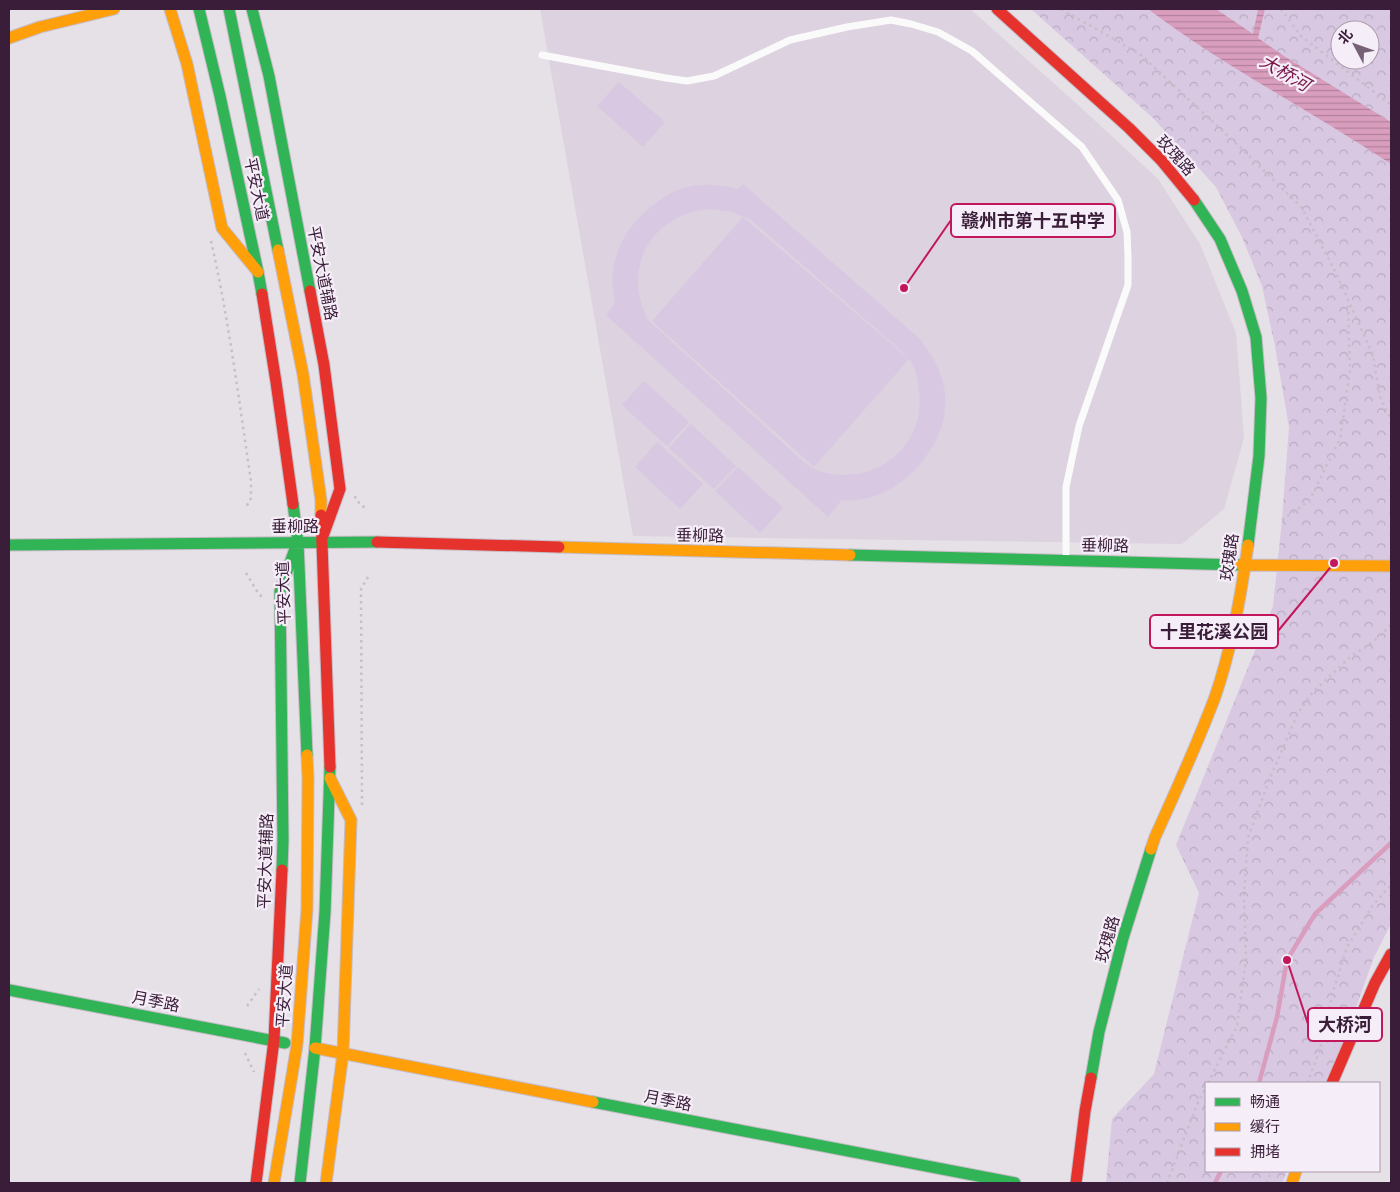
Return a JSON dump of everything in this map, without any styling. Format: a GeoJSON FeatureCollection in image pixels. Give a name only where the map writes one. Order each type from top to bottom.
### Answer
{"type":"FeatureCollection","features":[{"type":"Feature","properties":{"kind":"street"},"geometry":{"type":"LineString","coordinates":[[9,38],[40,27],[114,9]]}},
{"type":"Feature","properties":{"kind":"street"},"geometry":{"type":"LineString","coordinates":[[170,9],[187,64],[222,228],[258,272]]}},
{"type":"Feature","properties":{"kind":"street"},"geometry":{"type":"LineString","coordinates":[[190,9],[203,22]]}},
{"type":"Feature","properties":{"kind":"street","name":"平安大道"},"geometry":{"type":"LineString","coordinates":[[199,9],[258,272],[276,382],[298,542],[308,779],[307,909],[297,1045],[274,1183]]}},
{"type":"Feature","properties":{"kind":"street","name":"平安大道辅路"},"geometry":{"type":"LineString","coordinates":[[252,9],[269,76],[324,365],[340,489],[321,542]]}},
{"type":"Feature","properties":{"kind":"street","name":"玫瑰路"},"geometry":{"type":"LineString","coordinates":[[997,9],[1129,128],[1161,160],[1192,197],[1220,239],[1242,290],[1256,337],[1261,398],[1259,456],[1245,565],[1234,630],[1215,696],[1188,764],[1155,837],[1123,938],[1099,1032],[1085,1111],[1076,1183]]}},
{"type":"Feature","properties":{"kind":"street","name":"平安大道"},"geometry":{"type":"LineString","coordinates":[[231,11],[303,374],[321,499],[330,778],[325,912],[315,1048],[300,1183]]}},
{"type":"Feature","properties":{"kind":"street"},"geometry":{"type":"LineString","coordinates":[[279,254],[310,290]]}},
{"type":"Feature","properties":{"kind":"street","name":"平安大道辅路"},"geometry":{"type":"LineString","coordinates":[[256,1183],[274,1040],[283,840],[280,591],[298,542]]}},
{"type":"Feature","properties":{"kind":"street","name":"垂柳路"},"geometry":{"type":"LineString","coordinates":[[9,545],[321,542],[1245,565],[1391,566]]}},
{"type":"Feature","properties":{"kind":"street"},"geometry":{"type":"LineString","coordinates":[[326,1183],[342,1054],[350,820],[330,778]]}},
{"type":"Feature","properties":{"kind":"street"},"geometry":{"type":"LineString","coordinates":[[283,840],[308,779]]}},
{"type":"Feature","properties":{"kind":"street"},"geometry":{"type":"LineString","coordinates":[[1332,1082],[1375,984],[1391,954]]}},
{"type":"Feature","properties":{"kind":"street","name":"月季路"},"geometry":{"type":"LineString","coordinates":[[9,990],[297,1045]]}},
{"type":"Feature","properties":{"kind":"street","name":"月季路"},"geometry":{"type":"LineString","coordinates":[[315,1048],[1016,1183]]}},
{"type":"Feature","properties":{"kind":"street"},"geometry":{"type":"LineString","coordinates":[[302,1170],[306,1183]]}},
{"type":"Feature","properties":{"kind":"lane"},"geometry":{"type":"LineString","coordinates":[[542,55],[687,81],[714,76],[790,40],[847,27],[891,20],[938,32],[972,51],[1082,148],[1118,200],[1126,232],[1128,285],[1079,426],[1066,487],[1066,560]]}},
{"type":"Feature","properties":{"kind":"path"},"geometry":{"type":"LineString","coordinates":[[1061,9],[1140,54],[1302,208],[1336,274],[1373,355],[1380,397],[1391,420]]}},
{"type":"Feature","properties":{"kind":"path"},"geometry":{"type":"LineString","coordinates":[[1281,9],[1301,36],[1391,105]]}},
{"type":"Feature","properties":{"kind":"path"},"geometry":{"type":"LineString","coordinates":[[211,238],[230,335],[251,481],[251,498],[245,509]]}},
{"type":"Feature","properties":{"kind":"path"},"geometry":{"type":"LineString","coordinates":[[1282,520],[1309,501],[1340,439],[1350,370],[1348,300]]}},
{"type":"Feature","properties":{"kind":"path"},"geometry":{"type":"LineString","coordinates":[[356,500],[365,508]]}},
{"type":"Feature","properties":{"kind":"path"},"geometry":{"type":"LineString","coordinates":[[246,573],[256,591]]}},
{"type":"Feature","properties":{"kind":"path"},"geometry":{"type":"LineString","coordinates":[[361,589],[368,577]]}},
{"type":"Feature","properties":{"kind":"path"},"geometry":{"type":"LineString","coordinates":[[1209,1082],[1237,1026],[1246,960],[1244,894],[1248,838],[1268,783],[1298,713],[1312,693],[1350,657],[1374,642],[1391,625]]}},
{"type":"Feature","properties":{"kind":"path"},"geometry":{"type":"LineString","coordinates":[[1307,1082],[1319,1053],[1333,992],[1347,946],[1372,905],[1391,885]]}},
{"type":"Feature","properties":{"kind":"path"},"geometry":{"type":"LineString","coordinates":[[1168,1183],[1196,1105],[1205,1089]]}},
{"type":"Feature","properties":{"kind":"shaded area"},"geometry":{"type":"Polygon","coordinates":[[[540,9],[970,9],[1158,179],[1200,244],[1236,333],[1244,438],[1224,509],[1182,544],[633,536],[540,9]]]}},
{"type":"Feature","properties":{"kind":"green space"},"geometry":{"type":"Polygon","coordinates":[[[1031,9],[1391,9],[1391,924],[1374,957],[1348,1030],[1325,1082],[1205,1082],[1205,1172],[1287,1172],[1282,1183],[1106,1183],[1112,1119],[1154,1074],[1199,893],[1176,845],[1273,606],[1289,427],[1262,286],[1242,237],[1216,187],[1153,118],[1031,9]]]}},
{"type":"Feature","properties":{"kind":"green space"},"geometry":{"type":"Polygon","coordinates":[[[619,82],[665,122],[643,147],[597,106],[619,82]]]}},
{"type":"Feature","properties":{"kind":"green space"},"geometry":{"type":"Polygon","coordinates":[[[743,184],[920,339],[935,362],[943,380],[945,411],[943,420],[937,438],[921,463],[898,484],[885,492],[857,500],[842,500],[828,517],[606,315],[615,303],[613,273],[615,259],[626,234],[645,212],[664,197],[684,188],[707,185],[738,189],[743,184]],[[709,209],[689,213],[671,221],[657,233],[646,248],[640,264],[638,283],[641,302],[649,321],[806,464],[816,470],[846,475],[864,472],[881,466],[895,456],[907,443],[915,428],[919,410],[919,391],[916,374],[909,359],[814,467],[652,321],[743,217],[908,358],[750,219],[732,212],[709,209]]]}},
{"type":"Feature","properties":{"kind":"green space"},"geometry":{"type":"Polygon","coordinates":[[[644,381],[689,422],[667,446],[622,405],[644,381]]]}},
{"type":"Feature","properties":{"kind":"green space"},"geometry":{"type":"Polygon","coordinates":[[[691,424],[736,466],[714,489],[669,448],[691,424]]]}},
{"type":"Feature","properties":{"kind":"green space"},"geometry":{"type":"Polygon","coordinates":[[[657,442],[703,484],[680,509],[635,467],[657,442]]]}},
{"type":"Feature","properties":{"kind":"green space"},"geometry":{"type":"Polygon","coordinates":[[[738,467],[783,508],[760,533],[715,491],[738,467]]]}},
{"type":"Feature","properties":{"kind":"water"},"geometry":{"type":"Polygon","coordinates":[[[1148,9],[1216,9],[1253,34],[1258,9],[1265,9],[1258,38],[1391,122],[1391,164],[1238,70],[1148,9]]]}},
{"type":"Feature","properties":{"kind":"waterway","name":"大桥河"},"geometry":{"type":"LineString","coordinates":[[1259,1082],[1277,1017],[1287,960],[1315,914],[1391,843]]}},
{"type":"Feature","properties":{"kind":"waterway","name":"大桥河"},"geometry":{"type":"LineString","coordinates":[[1215,1183],[1220,1172]]}},
{"type":"Feature","properties":{"kind":"traffic: fast"},"geometry":{"type":"LineString","coordinates":[[199,9],[220,96],[262,294]]}},
{"type":"Feature","properties":{"kind":"traffic: fast"},"geometry":{"type":"LineString","coordinates":[[229,9],[278,250]]}},
{"type":"Feature","properties":{"kind":"traffic: fast"},"geometry":{"type":"LineString","coordinates":[[252,9],[269,76],[310,291]]}},
{"type":"Feature","properties":{"kind":"traffic: fast"},"geometry":{"type":"LineString","coordinates":[[1194,200],[1220,239],[1242,291],[1256,337],[1261,398],[1259,456],[1248,545]]}},
{"type":"Feature","properties":{"kind":"traffic: fast"},"geometry":{"type":"LineString","coordinates":[[293,504],[298,542],[307,755]]}},
{"type":"Feature","properties":{"kind":"traffic: fast"},"geometry":{"type":"LineString","coordinates":[[9,545],[377,542]]}},
{"type":"Feature","properties":{"kind":"traffic: fast"},"geometry":{"type":"LineString","coordinates":[[282,870],[280,591],[297,543]]}},
{"type":"Feature","properties":{"kind":"traffic: fast"},"geometry":{"type":"LineString","coordinates":[[850,555],[1241,565]]}},
{"type":"Feature","properties":{"kind":"traffic: fast"},"geometry":{"type":"LineString","coordinates":[[300,1183],[315,1048],[325,912],[330,767]]}},
{"type":"Feature","properties":{"kind":"traffic: fast"},"geometry":{"type":"LineString","coordinates":[[1091,1078],[1099,1032],[1123,938],[1151,849]]}},
{"type":"Feature","properties":{"kind":"traffic: fast"},"geometry":{"type":"LineString","coordinates":[[9,990],[285,1043]]}},
{"type":"Feature","properties":{"kind":"traffic: fast"},"geometry":{"type":"LineString","coordinates":[[593,1102],[1015,1183]]}},
{"type":"Feature","properties":{"kind":"traffic: slow"},"geometry":{"type":"LineString","coordinates":[[9,38],[40,27],[114,9]]}},
{"type":"Feature","properties":{"kind":"traffic: slow"},"geometry":{"type":"LineString","coordinates":[[170,9],[187,64],[222,228],[258,272]]}},
{"type":"Feature","properties":{"kind":"traffic: slow"},"geometry":{"type":"LineString","coordinates":[[278,250],[303,374],[321,500],[321,515]]}},
{"type":"Feature","properties":{"kind":"traffic: slow"},"geometry":{"type":"LineString","coordinates":[[1151,849],[1215,697],[1235,622],[1248,545]]}},
{"type":"Feature","properties":{"kind":"traffic: slow"},"geometry":{"type":"LineString","coordinates":[[559,547],[850,555]]}},
{"type":"Feature","properties":{"kind":"traffic: slow"},"geometry":{"type":"LineString","coordinates":[[1241,565],[1391,566]]}},
{"type":"Feature","properties":{"kind":"traffic: slow"},"geometry":{"type":"LineString","coordinates":[[274,1183],[297,1045],[307,909],[307,755]]}},
{"type":"Feature","properties":{"kind":"traffic: slow"},"geometry":{"type":"LineString","coordinates":[[326,1183],[343,1053],[351,820],[330,778]]}},
{"type":"Feature","properties":{"kind":"traffic: slow"},"geometry":{"type":"LineString","coordinates":[[315,1048],[593,1102]]}},
{"type":"Feature","properties":{"kind":"traffic: slow"},"geometry":{"type":"LineString","coordinates":[[1292,1183],[1296,1172]]}},
{"type":"Feature","properties":{"kind":"traffic: jam"},"geometry":{"type":"LineString","coordinates":[[997,9],[1129,128],[1161,160],[1194,200]]}},
{"type":"Feature","properties":{"kind":"traffic: jam"},"geometry":{"type":"LineString","coordinates":[[310,291],[324,365],[340,489],[323,536]]}},
{"type":"Feature","properties":{"kind":"traffic: jam"},"geometry":{"type":"LineString","coordinates":[[262,294],[293,504]]}},
{"type":"Feature","properties":{"kind":"traffic: jam"},"geometry":{"type":"LineString","coordinates":[[321,515],[330,767]]}},
{"type":"Feature","properties":{"kind":"traffic: jam"},"geometry":{"type":"LineString","coordinates":[[377,542],[559,547]]}},
{"type":"Feature","properties":{"kind":"traffic: jam"},"geometry":{"type":"LineString","coordinates":[[256,1183],[274,1040],[282,870]]}},
{"type":"Feature","properties":{"kind":"traffic: jam"},"geometry":{"type":"LineString","coordinates":[[1332,1082],[1375,983],[1391,954]]}},
{"type":"Feature","properties":{"kind":"traffic: jam"},"geometry":{"type":"LineString","coordinates":[[1076,1183],[1091,1078]]}},
{"type":"Feature","properties":{"kind":"place","name":"赣州市第十五中学"},"geometry":{"type":"Point","coordinates":[904,288]}},
{"type":"Feature","properties":{"kind":"place","name":"十里花溪公园"},"geometry":{"type":"Point","coordinates":[1334,563]}},
{"type":"Feature","properties":{"kind":"place","name":"大桥河"},"geometry":{"type":"Point","coordinates":[1287,960]}}]}
